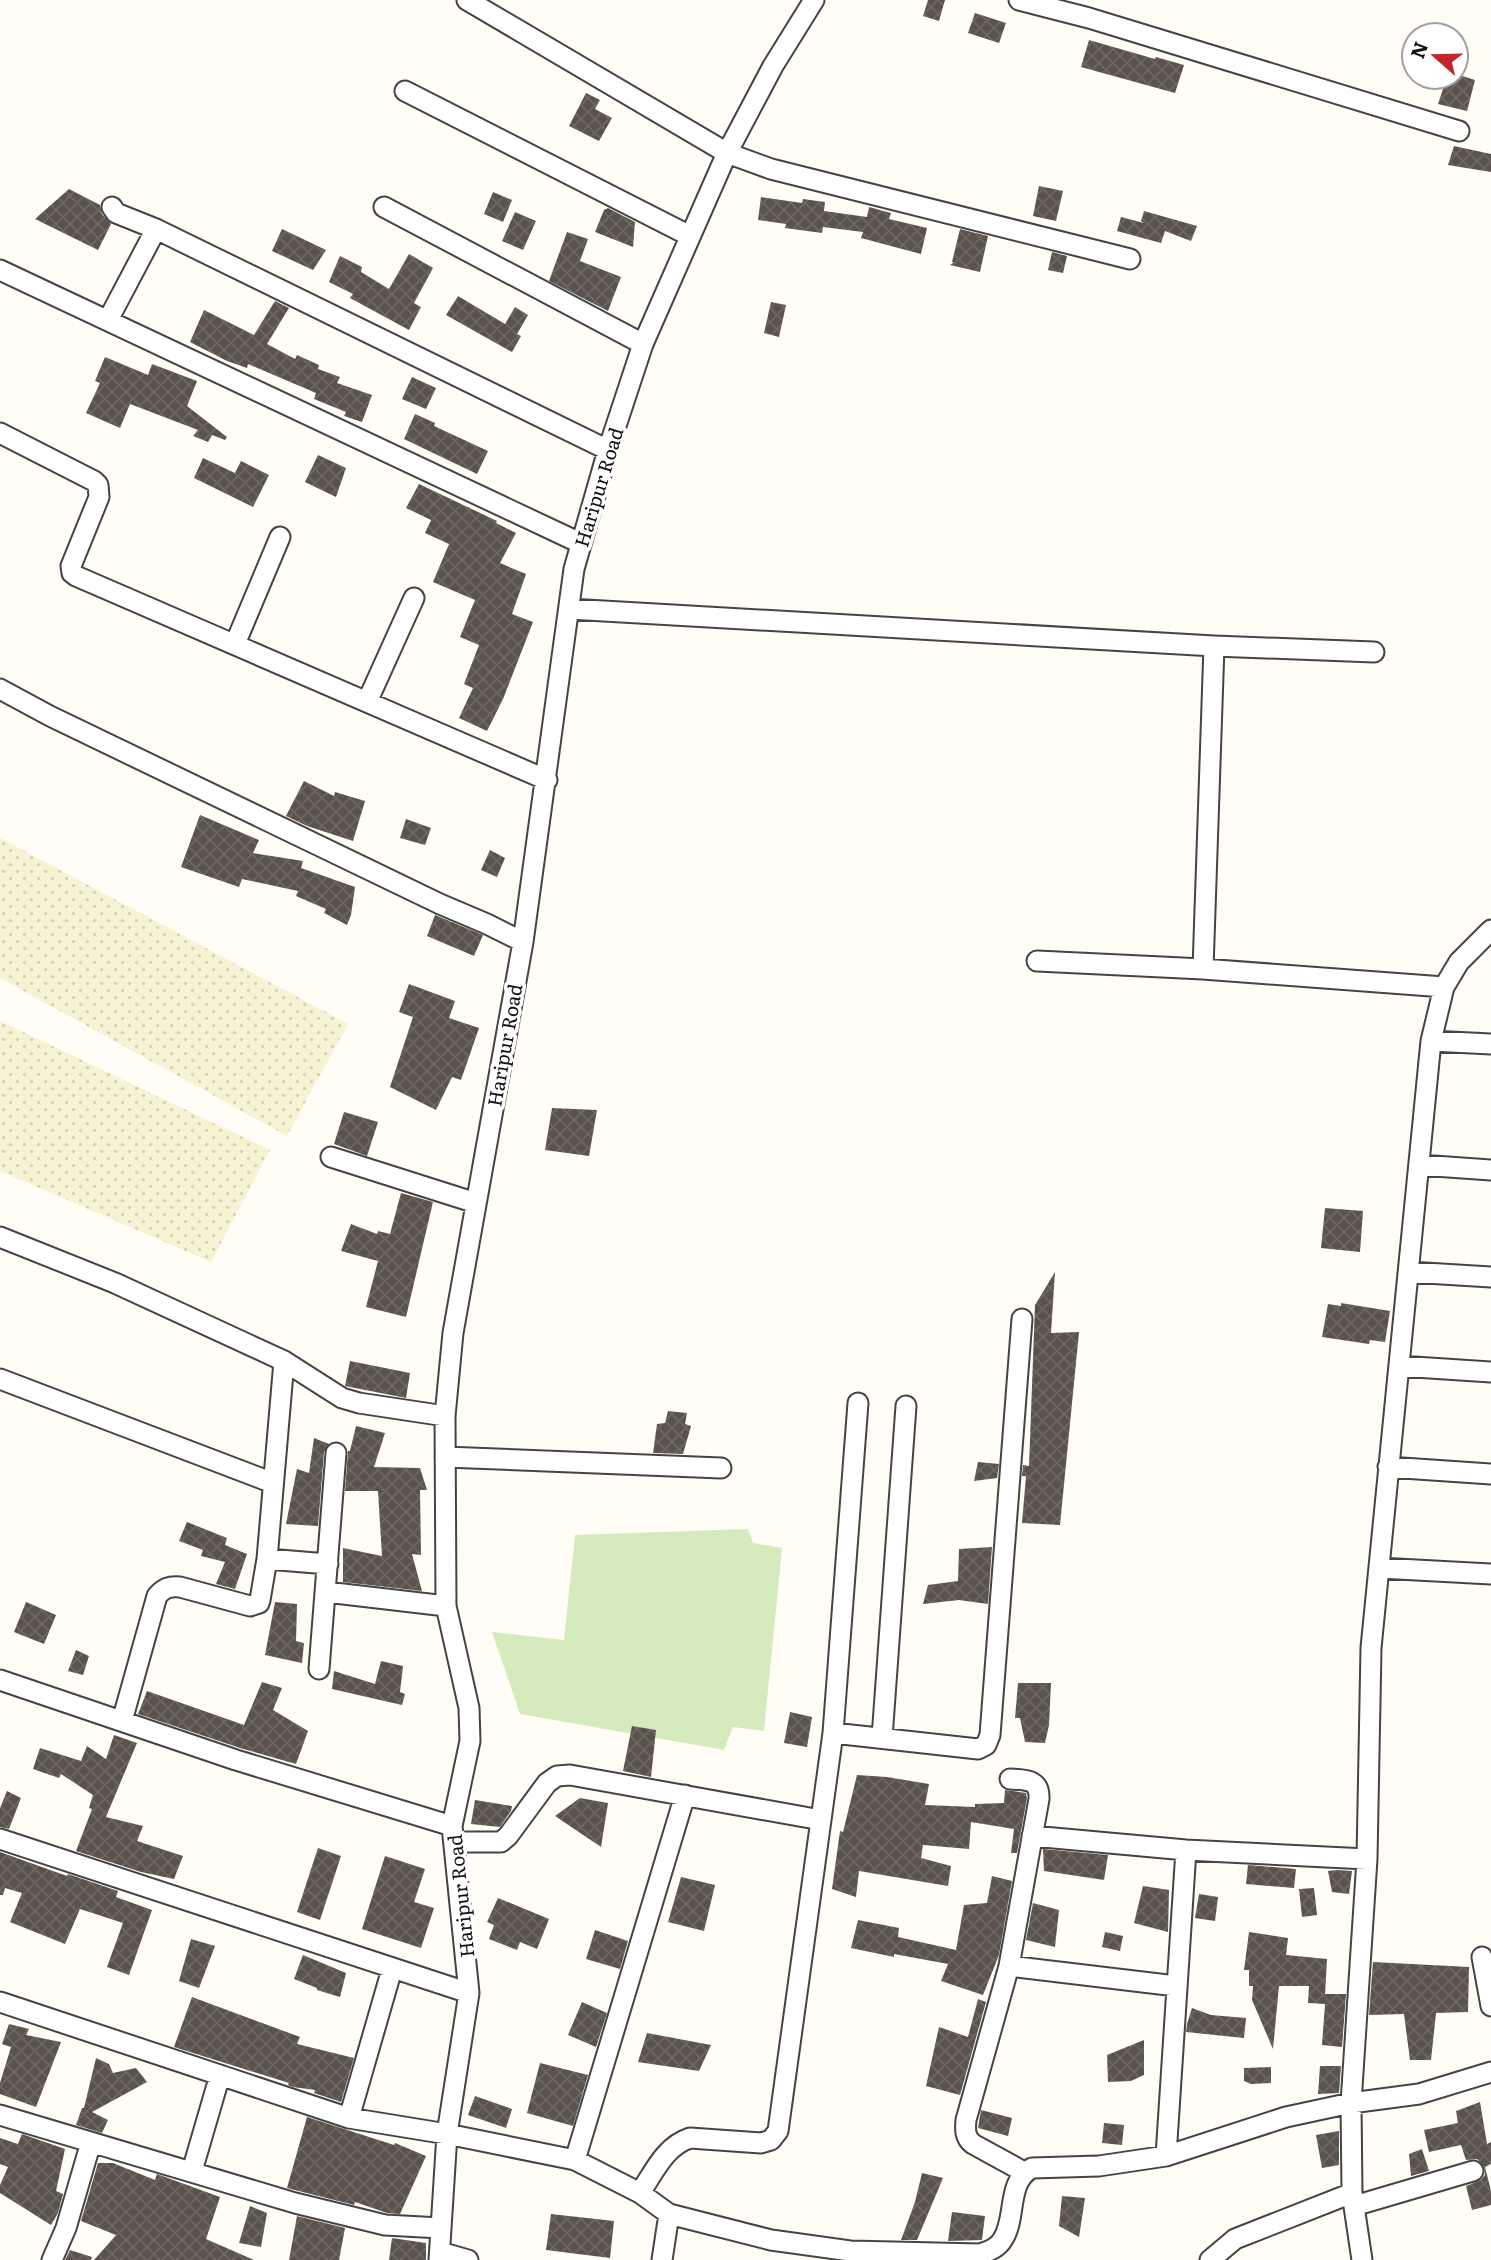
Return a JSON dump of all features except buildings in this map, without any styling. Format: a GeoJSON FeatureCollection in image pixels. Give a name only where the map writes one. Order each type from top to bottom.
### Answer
{"type":"FeatureCollection","features":[{"type":"Feature","properties":{"kind":"street"},"geometry":{"type":"LineString","coordinates":[[467,0],[727,153],[784,172],[1130,259]]}},
{"type":"Feature","properties":{"kind":"street","name":"Haripur Road"},"geometry":{"type":"LineString","coordinates":[[440,2256],[447,2134],[469,1993],[453,1834],[470,1741],[469,1708],[446,1606],[445,1416],[453,1333],[523,943],[569,609],[580,543],[643,344],[727,153],[773,66],[814,0]]}},
{"type":"Feature","properties":{"kind":"street"},"geometry":{"type":"LineString","coordinates":[[1019,0],[1089,18],[1459,131]]}},
{"type":"Feature","properties":{"kind":"street"},"geometry":{"type":"LineString","coordinates":[[405,91],[690,236]]}},
{"type":"Feature","properties":{"kind":"street"},"geometry":{"type":"LineString","coordinates":[[112,207],[116,212],[156,229],[608,450]]}},
{"type":"Feature","properties":{"kind":"street"},"geometry":{"type":"LineString","coordinates":[[384,207],[643,344]]}},
{"type":"Feature","properties":{"kind":"street"},"geometry":{"type":"LineString","coordinates":[[108,320],[156,229]]}},
{"type":"Feature","properties":{"kind":"street"},"geometry":{"type":"LineString","coordinates":[[0,270],[580,543]]}},
{"type":"Feature","properties":{"kind":"street"},"geometry":{"type":"LineString","coordinates":[[0,433],[98,485],[99,497],[71,566],[72,573],[547,780]]}},
{"type":"Feature","properties":{"kind":"street"},"geometry":{"type":"LineString","coordinates":[[235,644],[280,537]]}},
{"type":"Feature","properties":{"kind":"street"},"geometry":{"type":"LineString","coordinates":[[367,702],[414,598]]}},
{"type":"Feature","properties":{"kind":"street"},"geometry":{"type":"LineString","coordinates":[[569,609],[1214,646],[1374,652]]}},
{"type":"Feature","properties":{"kind":"street"},"geometry":{"type":"LineString","coordinates":[[1203,969],[1214,646]]}},
{"type":"Feature","properties":{"kind":"street"},"geometry":{"type":"LineString","coordinates":[[0,688],[50,716],[523,943]]}},
{"type":"Feature","properties":{"kind":"street"},"geometry":{"type":"LineString","coordinates":[[1362,2260],[1353,2199],[1351,2103],[1367,1859],[1371,1648],[1388,1467],[1431,1041],[1444,987],[1459,962],[1491,930]]}},
{"type":"Feature","properties":{"kind":"street"},"geometry":{"type":"LineString","coordinates":[[1037,961],[1203,969],[1444,987]]}},
{"type":"Feature","properties":{"kind":"street"},"geometry":{"type":"LineString","coordinates":[[1431,1041],[1491,1044]]}},
{"type":"Feature","properties":{"kind":"street"},"geometry":{"type":"LineString","coordinates":[[331,1157],[476,1202]]}},
{"type":"Feature","properties":{"kind":"street"},"geometry":{"type":"LineString","coordinates":[[1420,1165],[1491,1170]]}},
{"type":"Feature","properties":{"kind":"street"},"geometry":{"type":"LineString","coordinates":[[0,1237],[115,1283],[284,1361],[342,1398],[359,1404],[445,1416]]}},
{"type":"Feature","properties":{"kind":"street"},"geometry":{"type":"LineString","coordinates":[[1409,1272],[1491,1277]]}},
{"type":"Feature","properties":{"kind":"street"},"geometry":{"type":"LineString","coordinates":[[833,1733],[978,1749],[986,1745],[990,1735],[1022,1319]]}},
{"type":"Feature","properties":{"kind":"street"},"geometry":{"type":"LineString","coordinates":[[122,1721],[157,1596],[163,1589],[180,1587],[250,1606],[260,1600],[267,1559],[284,1361]]}},
{"type":"Feature","properties":{"kind":"street"},"geometry":{"type":"LineString","coordinates":[[1399,1366],[1491,1372]]}},
{"type":"Feature","properties":{"kind":"street"},"geometry":{"type":"LineString","coordinates":[[0,1379],[273,1483]]}},
{"type":"Feature","properties":{"kind":"street"},"geometry":{"type":"LineString","coordinates":[[640,2193],[669,2149],[680,2141],[690,2138],[761,2143],[771,2140],[778,2131],[833,1733],[858,1403]]}},
{"type":"Feature","properties":{"kind":"street"},"geometry":{"type":"LineString","coordinates":[[882,1738],[906,1406]]}},
{"type":"Feature","properties":{"kind":"street"},"geometry":{"type":"LineString","coordinates":[[319,1668],[336,1453]]}},
{"type":"Feature","properties":{"kind":"street"},"geometry":{"type":"LineString","coordinates":[[445,1457],[721,1468]]}},
{"type":"Feature","properties":{"kind":"street"},"geometry":{"type":"LineString","coordinates":[[1388,1467],[1491,1474]]}},
{"type":"Feature","properties":{"kind":"street"},"geometry":{"type":"LineString","coordinates":[[267,1559],[328,1564]]}},
{"type":"Feature","properties":{"kind":"street"},"geometry":{"type":"LineString","coordinates":[[1379,1568],[1491,1574]]}},
{"type":"Feature","properties":{"kind":"street"},"geometry":{"type":"LineString","coordinates":[[326,1592],[446,1606]]}},
{"type":"Feature","properties":{"kind":"street"},"geometry":{"type":"LineString","coordinates":[[0,1680],[453,1834],[501,1842],[547,1783],[557,1776],[570,1775],[821,1820]]}},
{"type":"Feature","properties":{"kind":"street"},"geometry":{"type":"LineString","coordinates":[[1010,1779],[1028,1780],[1034,1783],[1039,1791],[1009,1966],[965,2131],[968,2140],[973,2144],[1024,2172]]}},
{"type":"Feature","properties":{"kind":"street"},"geometry":{"type":"LineString","coordinates":[[575,2160],[685,1795]]}},
{"type":"Feature","properties":{"kind":"street"},"geometry":{"type":"LineString","coordinates":[[1032,1836],[1186,1850],[1367,1859]]}},
{"type":"Feature","properties":{"kind":"street"},"geometry":{"type":"LineString","coordinates":[[0,1839],[469,1993]]}},
{"type":"Feature","properties":{"kind":"street"},"geometry":{"type":"LineString","coordinates":[[1166,2157],[1186,1850]]}},
{"type":"Feature","properties":{"kind":"street"},"geometry":{"type":"LineString","coordinates":[[1482,1957],[1491,2006]]}},
{"type":"Feature","properties":{"kind":"street"},"geometry":{"type":"LineString","coordinates":[[1009,1966],[1176,1986]]}},
{"type":"Feature","properties":{"kind":"street"},"geometry":{"type":"LineString","coordinates":[[349,2118],[392,1969]]}},
{"type":"Feature","properties":{"kind":"street"},"geometry":{"type":"LineString","coordinates":[[0,2001],[349,2118],[447,2134],[575,2160],[640,2193],[669,2214],[771,2240],[850,2251],[979,2257],[993,2249],[1004,2238],[1018,2181],[1024,2172],[1032,2168],[1099,2166],[1166,2157],[1286,2117],[1351,2103],[1419,2094],[1491,2072]]}},
{"type":"Feature","properties":{"kind":"street"},"geometry":{"type":"LineString","coordinates":[[192,2171],[220,2074]]}},
{"type":"Feature","properties":{"kind":"street"},"geometry":{"type":"LineString","coordinates":[[0,2115],[295,2203],[385,2225],[441,2228]]}},
{"type":"Feature","properties":{"kind":"street"},"geometry":{"type":"LineString","coordinates":[[52,2260],[66,2228],[91,2142]]}},
{"type":"Feature","properties":{"kind":"street"},"geometry":{"type":"LineString","coordinates":[[1210,2260],[1235,2239],[1353,2199],[1473,2171]]}},
{"type":"Feature","properties":{"kind":"street"},"geometry":{"type":"LineString","coordinates":[[662,2260],[669,2214]]}},
{"type":"Feature","properties":{"kind":"street"},"geometry":{"type":"LineString","coordinates":[[440,2256],[468,2260]]}},
{"type":"Feature","properties":{"kind":"shaded area"},"geometry":{"type":"Polygon","coordinates":[[[0,838],[348,1024],[287,1136],[0,978],[0,838]]]}},
{"type":"Feature","properties":{"kind":"shaded area"},"geometry":{"type":"Polygon","coordinates":[[[0,1021],[270,1150],[211,1262],[0,1171],[0,1021]]]}},
{"type":"Feature","properties":{"kind":"green space"},"geometry":{"type":"Polygon","coordinates":[[[748,1529],[753,1543],[782,1548],[764,1731],[733,1727],[724,1750],[520,1714],[492,1632],[564,1640],[575,1535],[748,1529]]]}}]}
